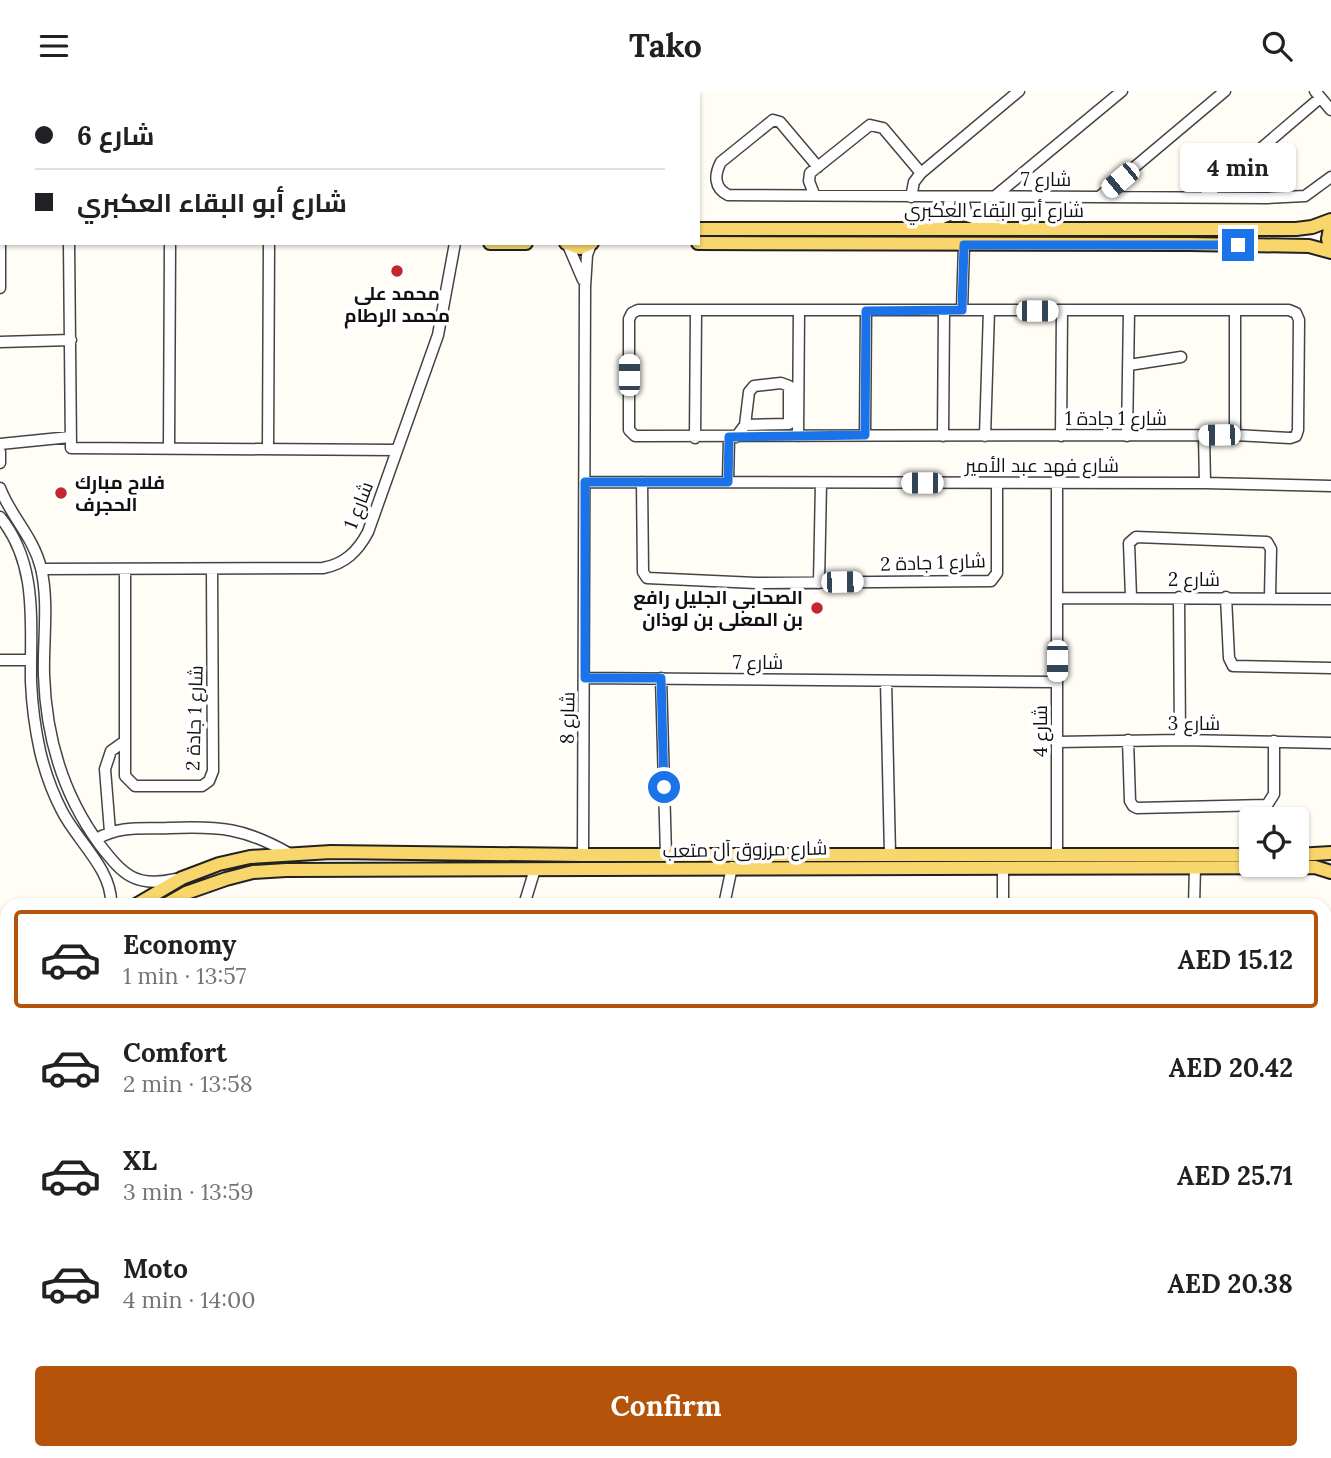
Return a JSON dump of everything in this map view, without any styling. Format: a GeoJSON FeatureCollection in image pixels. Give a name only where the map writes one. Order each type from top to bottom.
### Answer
{"type":"FeatureCollection","features":[{"type":"Feature","properties":{"kind":"main road","name":"شارع أبو البقاء العكبري"},"geometry":{"type":"LineString","coordinates":[[700,229],[1296,229],[1331,221]]}},
{"type":"Feature","properties":{"kind":"main road"},"geometry":{"type":"LineString","coordinates":[[1331,221],[1328,239],[1331,250]]}},
{"type":"Feature","properties":{"kind":"main road"},"geometry":{"type":"LineString","coordinates":[[806,244],[804,238],[807,235],[869,233],[882,230]]}},
{"type":"Feature","properties":{"kind":"main road"},"geometry":{"type":"LineString","coordinates":[[1080,245],[1089,240],[1158,239],[1163,236],[1162,230]]}},
{"type":"Feature","properties":{"kind":"main road","name":"شارع أبو البقاء العكبري"},"geometry":{"type":"LineString","coordinates":[[700,243],[1286,246],[1331,250]]}},
{"type":"Feature","properties":{"kind":"main road"},"geometry":{"type":"LineString","coordinates":[[570,245],[580,248],[589,245]]}},
{"type":"Feature","properties":{"kind":"main road","name":"شارع مرزوق آل متعب"},"geometry":{"type":"LineString","coordinates":[[148,898],[182,878],[219,864],[250,857],[289,854],[366,852],[666,855],[1003,867],[1077,861],[1239,855]]}},
{"type":"Feature","properties":{"kind":"main road"},"geometry":{"type":"LineString","coordinates":[[1309,854],[1331,853]]}},
{"type":"Feature","properties":{"kind":"main road","name":"شارع مرزوق آل متعب"},"geometry":{"type":"LineString","coordinates":[[820,860],[890,854],[1058,854],[1077,861]]}},
{"type":"Feature","properties":{"kind":"main road","name":"شارع مرزوق آل متعب"},"geometry":{"type":"LineString","coordinates":[[178,898],[253,872],[336,868],[613,870],[732,867],[799,860]]}},
{"type":"Feature","properties":{"kind":"main road","name":"شارع مرزوق آل متعب"},"geometry":{"type":"LineString","coordinates":[[1099,861],[1195,867],[1315,867],[1331,872]]}},
{"type":"Feature","properties":{"kind":"street"},"geometry":{"type":"LineString","coordinates":[[911,197],[914,182],[920,173],[1019,91]]}},
{"type":"Feature","properties":{"kind":"street"},"geometry":{"type":"LineString","coordinates":[[994,197],[1122,91]]}},
{"type":"Feature","properties":{"kind":"street"},"geometry":{"type":"LineString","coordinates":[[1099,197],[1225,91]]}},
{"type":"Feature","properties":{"kind":"street"},"geometry":{"type":"LineString","coordinates":[[1203,197],[1317,95],[1331,110]]}},
{"type":"Feature","properties":{"kind":"street","name":"شارع 7"},"geometry":{"type":"LineString","coordinates":[[818,167],[780,122],[773,120],[725,158],[718,167],[716,177],[719,189],[728,195],[814,194],[950,198],[1299,197],[1318,188],[1331,177]]}},
{"type":"Feature","properties":{"kind":"street"},"geometry":{"type":"LineString","coordinates":[[814,194],[809,177],[866,127],[873,125],[883,128],[920,173]]}},
{"type":"Feature","properties":{"kind":"street"},"geometry":{"type":"LineString","coordinates":[[963,197],[967,216],[1007,229]]}},
{"type":"Feature","properties":{"kind":"street"},"geometry":{"type":"LineString","coordinates":[[916,228],[942,221],[947,216],[950,198]]}},
{"type":"Feature","properties":{"kind":"street"},"geometry":{"type":"LineString","coordinates":[[0,288],[1,245]]}},
{"type":"Feature","properties":{"kind":"street"},"geometry":{"type":"LineString","coordinates":[[69,245],[72,449],[397,450]]}},
{"type":"Feature","properties":{"kind":"street"},"geometry":{"type":"LineString","coordinates":[[169,449],[170,245]]}},
{"type":"Feature","properties":{"kind":"street"},"geometry":{"type":"LineString","coordinates":[[268,449],[269,245]]}},
{"type":"Feature","properties":{"kind":"street","name":"شارع 1"},"geometry":{"type":"LineString","coordinates":[[41,569],[323,568],[347,558],[358,549],[368,532],[438,335],[455,245]]}},
{"type":"Feature","properties":{"kind":"street","name":"شارع 8"},"geometry":{"type":"LineString","coordinates":[[567,245],[585,287]]}},
{"type":"Feature","properties":{"kind":"street","name":"شارع 8"},"geometry":{"type":"LineString","coordinates":[[583,855],[585,287],[587,255],[592,245]]}},
{"type":"Feature","properties":{"kind":"street"},"geometry":{"type":"LineString","coordinates":[[962,310],[964,245]]}},
{"type":"Feature","properties":{"kind":"street","name":"شارع 1 جادة 1"},"geometry":{"type":"LineString","coordinates":[[638,310],[989,310],[1289,310],[1296,313],[1299,320],[1297,433],[1290,438],[1235,435],[638,437],[630,433],[629,319],[632,313],[638,310]]}},
{"type":"Feature","properties":{"kind":"street"},"geometry":{"type":"LineString","coordinates":[[798,436],[799,310]]}},
{"type":"Feature","properties":{"kind":"street"},"geometry":{"type":"LineString","coordinates":[[985,436],[989,310]]}},
{"type":"Feature","properties":{"kind":"street"},"geometry":{"type":"LineString","coordinates":[[695,311],[695,437]]}},
{"type":"Feature","properties":{"kind":"street"},"geometry":{"type":"LineString","coordinates":[[865,435],[866,311]]}},
{"type":"Feature","properties":{"kind":"street"},"geometry":{"type":"LineString","coordinates":[[943,436],[944,311]]}},
{"type":"Feature","properties":{"kind":"street"},"geometry":{"type":"LineString","coordinates":[[1060,436],[1062,311]]}},
{"type":"Feature","properties":{"kind":"street"},"geometry":{"type":"LineString","coordinates":[[1127,436],[1129,311]]}},
{"type":"Feature","properties":{"kind":"street"},"geometry":{"type":"LineString","coordinates":[[1235,311],[1235,435]]}},
{"type":"Feature","properties":{"kind":"street"},"geometry":{"type":"LineString","coordinates":[[0,342],[71,340]]}},
{"type":"Feature","properties":{"kind":"street"},"geometry":{"type":"LineString","coordinates":[[1129,365],[1181,357]]}},
{"type":"Feature","properties":{"kind":"street"},"geometry":{"type":"LineString","coordinates":[[728,482],[732,437],[745,425],[749,392],[754,386],[781,383],[789,386],[789,424],[745,425]]}},
{"type":"Feature","properties":{"kind":"street"},"geometry":{"type":"LineString","coordinates":[[1204,436],[1205,482]]}},
{"type":"Feature","properties":{"kind":"street"},"geometry":{"type":"LineString","coordinates":[[0,444],[70,437]]}},
{"type":"Feature","properties":{"kind":"street"},"geometry":{"type":"LineString","coordinates":[[0,452],[0,463]]}},
{"type":"Feature","properties":{"kind":"street","name":"شارع فهد عبد الأمير"},"geometry":{"type":"LineString","coordinates":[[585,482],[1205,482],[1331,486]]}},
{"type":"Feature","properties":{"kind":"street","name":"شارع 1 جادة 2"},"geometry":{"type":"LineString","coordinates":[[642,482],[643,572],[647,579],[819,583],[991,581],[997,573],[998,483]]}},
{"type":"Feature","properties":{"kind":"street","name":"شارع 4"},"geometry":{"type":"LineString","coordinates":[[1057,482],[1058,854]]}},
{"type":"Feature","properties":{"kind":"street"},"geometry":{"type":"LineString","coordinates":[[819,583],[821,483]]}},
{"type":"Feature","properties":{"kind":"street"},"geometry":{"type":"LineString","coordinates":[[0,488],[28,534],[41,569],[44,597],[44,676],[52,744],[61,773],[96,839],[119,869],[138,881],[158,883],[182,878]]}},
{"type":"Feature","properties":{"kind":"street"},"geometry":{"type":"LineString","coordinates":[[0,517],[17,543],[31,589],[34,719],[48,782],[63,814],[110,887],[111,898]]}},
{"type":"Feature","properties":{"kind":"street"},"geometry":{"type":"LineString","coordinates":[[1131,597],[1129,543],[1136,537],[1267,542],[1271,549],[1270,597]]}},
{"type":"Feature","properties":{"kind":"street","name":"شارع 1 جادة 2"},"geometry":{"type":"LineString","coordinates":[[125,569],[124,773],[135,786],[202,786],[211,778],[213,771],[212,569]]}},
{"type":"Feature","properties":{"kind":"street"},"geometry":{"type":"LineString","coordinates":[[1179,597],[1180,740]]}},
{"type":"Feature","properties":{"kind":"street"},"geometry":{"type":"LineString","coordinates":[[1226,597],[1229,659],[1233,666],[1331,668]]}},
{"type":"Feature","properties":{"kind":"street","name":"شارع 2"},"geometry":{"type":"LineString","coordinates":[[1057,598],[1331,599]]}},
{"type":"Feature","properties":{"kind":"street"},"geometry":{"type":"LineString","coordinates":[[0,660],[31,660]]}},
{"type":"Feature","properties":{"kind":"street","name":"شارع 7"},"geometry":{"type":"LineString","coordinates":[[585,678],[1057,682]]}},
{"type":"Feature","properties":{"kind":"street"},"geometry":{"type":"LineString","coordinates":[[661,678],[666,855]]}},
{"type":"Feature","properties":{"kind":"street"},"geometry":{"type":"LineString","coordinates":[[886,681],[890,854]]}},
{"type":"Feature","properties":{"kind":"street"},"geometry":{"type":"LineString","coordinates":[[1128,740],[1130,801],[1137,808],[1267,804],[1275,794],[1274,741]]}},
{"type":"Feature","properties":{"kind":"street","name":"شارع 3"},"geometry":{"type":"LineString","coordinates":[[1057,742],[1180,740],[1331,743]]}},
{"type":"Feature","properties":{"kind":"street"},"geometry":{"type":"LineString","coordinates":[[110,832],[105,769],[111,751],[125,741]]}},
{"type":"Feature","properties":{"kind":"street"},"geometry":{"type":"LineString","coordinates":[[96,839],[128,828],[212,827],[237,830],[255,836],[289,854]]}},
{"type":"Feature","properties":{"kind":"street"},"geometry":{"type":"LineString","coordinates":[[96,863],[103,863],[107,854]]}},
{"type":"Feature","properties":{"kind":"street"},"geometry":{"type":"LineString","coordinates":[[725,898],[732,867]]}},
{"type":"Feature","properties":{"kind":"street"},"geometry":{"type":"LineString","coordinates":[[1003,867],[1003,898]]}},
{"type":"Feature","properties":{"kind":"street"},"geometry":{"type":"LineString","coordinates":[[1194,898],[1195,867]]}},
{"type":"Feature","properties":{"kind":"street"},"geometry":{"type":"LineString","coordinates":[[526,898],[535,869]]}},
{"type":"Feature","properties":{"kind":"place","name":"محمد علي محمد الرطام"},"geometry":{"type":"Point","coordinates":[397,271]}},
{"type":"Feature","properties":{"kind":"place","name":"فلاح مبارك الحجرف"},"geometry":{"type":"Point","coordinates":[61,493]}},
{"type":"Feature","properties":{"kind":"place","name":"الصحابي الجليل رافع بن المعلى بن لوذان"},"geometry":{"type":"Point","coordinates":[817,608]}},
{"type":"Feature","properties":{"kind":"route"},"geometry":{"type":"LineString","coordinates":[[664,787],[661,678],[585,678],[585,482],[728,482],[729,437],[865,435],[866,311],[962,310],[964,245],[1238,245]]}}]}
